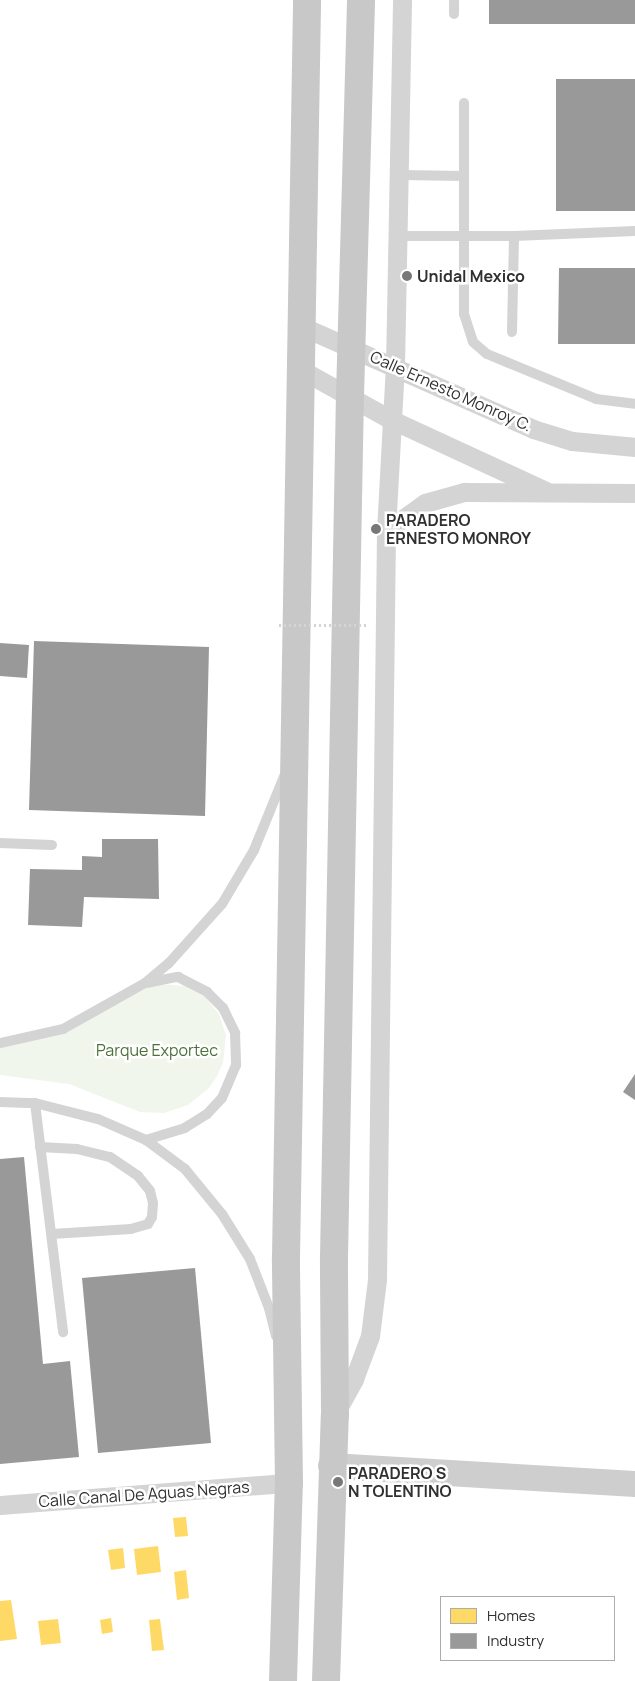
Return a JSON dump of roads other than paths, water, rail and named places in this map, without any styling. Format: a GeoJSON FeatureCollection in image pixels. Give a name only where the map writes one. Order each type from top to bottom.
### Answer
{"type":"FeatureCollection","features":[{"type":"Feature","properties":{"kind":"main road"},"geometry":{"type":"LineString","coordinates":[[283,1681],[289,1483],[286,1385],[286,1258],[297,748],[300,369],[307,0]]}},
{"type":"Feature","properties":{"kind":"main road"},"geometry":{"type":"LineString","coordinates":[[326,1681],[330,1466],[334,1415],[334,1248],[351,346],[360,0]]}},
{"type":"Feature","properties":{"kind":"main road"},"geometry":{"type":"LineString","coordinates":[[330,1466],[635,1484]]}},
{"type":"Feature","properties":{"kind":"street"},"geometry":{"type":"LineString","coordinates":[[334,1415],[354,1379],[370,1336],[377,1280],[386,531],[390,419],[395,367],[402,0]]}},
{"type":"Feature","properties":{"kind":"street","name":"Calle Ernesto Monroy C."},"geometry":{"type":"LineString","coordinates":[[301,326],[351,346],[446,393],[533,429],[572,441],[635,447]]}},
{"type":"Feature","properties":{"kind":"street"},"geometry":{"type":"LineString","coordinates":[[300,369],[390,419],[546,491]]}},
{"type":"Feature","properties":{"kind":"street"},"geometry":{"type":"LineString","coordinates":[[386,531],[425,503],[444,496],[464,492],[635,493]]}},
{"type":"Feature","properties":{"kind":"street","name":"Calle Canal De Aguas Negras"},"geometry":{"type":"LineString","coordinates":[[0,1505],[289,1483]]}},
{"type":"Feature","properties":{"kind":"lane"},"geometry":{"type":"LineString","coordinates":[[454,0],[454,14]]}},
{"type":"Feature","properties":{"kind":"lane"},"geometry":{"type":"LineString","coordinates":[[464,103],[464,314],[473,342],[487,354],[596,399],[635,404]]}},
{"type":"Feature","properties":{"kind":"lane"},"geometry":{"type":"LineString","coordinates":[[399,175],[464,176]]}},
{"type":"Feature","properties":{"kind":"lane"},"geometry":{"type":"LineString","coordinates":[[397,236],[514,236],[635,231]]}},
{"type":"Feature","properties":{"kind":"lane"},"geometry":{"type":"LineString","coordinates":[[512,332],[514,236]]}},
{"type":"Feature","properties":{"kind":"lane"},"geometry":{"type":"LineString","coordinates":[[0,1043],[63,1029],[145,983],[194,938],[222,904],[254,850],[297,748]]}},
{"type":"Feature","properties":{"kind":"lane"},"geometry":{"type":"LineString","coordinates":[[0,843],[52,845]]}},
{"type":"Feature","properties":{"kind":"lane"},"geometry":{"type":"LineString","coordinates":[[145,983],[178,977],[207,992],[223,1008],[235,1033],[236,1065],[222,1098],[208,1114],[185,1128],[146,1140]]}},
{"type":"Feature","properties":{"kind":"lane"},"geometry":{"type":"LineString","coordinates":[[0,1102],[35,1103],[98,1118],[146,1140],[185,1170],[222,1214],[250,1259],[269,1308],[286,1385]]}},
{"type":"Feature","properties":{"kind":"lane"},"geometry":{"type":"LineString","coordinates":[[35,1103],[52,1234],[62,1332]]}},
{"type":"Feature","properties":{"kind":"lane"},"geometry":{"type":"LineString","coordinates":[[40,1147],[77,1149],[110,1157],[138,1176],[150,1191],[153,1203],[152,1217],[148,1224],[131,1229],[52,1234]]}},
{"type":"Feature","properties":{"kind":"place","name":"Unidal Mexico"},"geometry":{"type":"Point","coordinates":[407,276]}},
{"type":"Feature","properties":{"kind":"place","name":"PARADERO ERNESTO MONROY"},"geometry":{"type":"Point","coordinates":[376,529]}},
{"type":"Feature","properties":{"kind":"place","name":"PARADERO S N TOLENTINO"},"geometry":{"type":"Point","coordinates":[338,1482]}},
{"type":"Feature","properties":{"kind":"park label","name":"Parque Exportec"},"geometry":{"type":"Point","coordinates":[157,1050]}}]}
